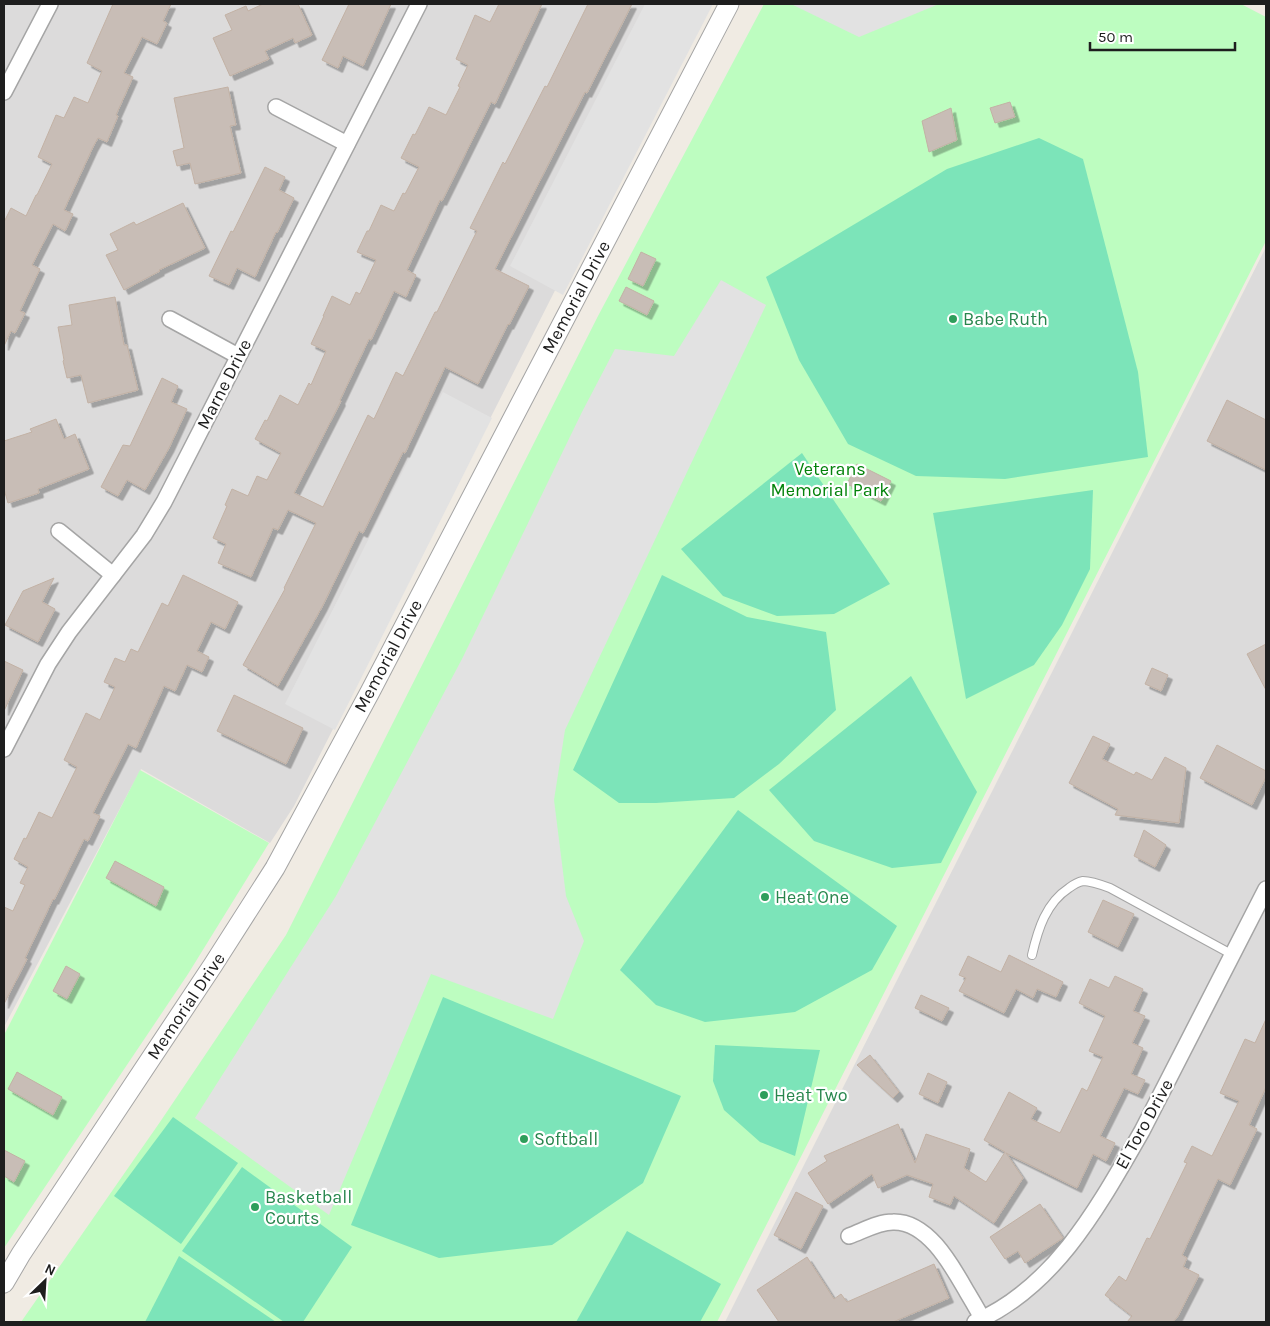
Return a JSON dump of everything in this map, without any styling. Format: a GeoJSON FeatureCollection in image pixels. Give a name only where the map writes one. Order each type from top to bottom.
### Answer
{"type":"FeatureCollection","features":[{"type":"Feature","properties":{"kind":"street"},"geometry":{"type":"LineString","coordinates":[[4,92],[50,4]]}},
{"type":"Feature","properties":{"kind":"street","name":"Marne Drive"},"geometry":{"type":"LineString","coordinates":[[4,750],[48,664],[68,632],[144,535],[164,502],[419,4]]}},
{"type":"Feature","properties":{"kind":"street","name":"Memorial Drive"},"geometry":{"type":"LineString","coordinates":[[4,1283],[21,1254],[276,868],[729,4]]}},
{"type":"Feature","properties":{"kind":"street"},"geometry":{"type":"LineString","coordinates":[[276,107],[347,144]]}},
{"type":"Feature","properties":{"kind":"street"},"geometry":{"type":"LineString","coordinates":[[170,319],[238,356]]}},
{"type":"Feature","properties":{"kind":"street"},"geometry":{"type":"LineString","coordinates":[[59,531],[113,575]]}},
{"type":"Feature","properties":{"kind":"street","name":"El Toro Drive"},"geometry":{"type":"LineString","coordinates":[[981,1321],[1020,1297],[1044,1276],[1067,1249],[1088,1219],[1142,1131],[1266,889]]}},
{"type":"Feature","properties":{"kind":"street"},"geometry":{"type":"LineString","coordinates":[[849,1236],[883,1223],[892,1222],[908,1224],[925,1234],[951,1264],[981,1321]]}},
{"type":"Feature","properties":{"kind":"lane"},"geometry":{"type":"LineString","coordinates":[[1032,955],[1037,932],[1047,911],[1060,894],[1073,885],[1084,881],[1102,884],[1233,955]]}},
{"type":"Feature","properties":{"kind":"shaded area"},"geometry":{"type":"Polygon","coordinates":[[[4,4],[700,4],[294,806],[270,843],[141,769],[4,1027],[4,4]]]}},
{"type":"Feature","properties":{"kind":"shaded area"},"geometry":{"type":"Polygon","coordinates":[[[645,4],[713,4],[563,295],[510,266],[645,4]]]}},
{"type":"Feature","properties":{"kind":"shaded area"},"geometry":{"type":"Polygon","coordinates":[[[791,4],[939,4],[859,37],[791,4]]]}},
{"type":"Feature","properties":{"kind":"shaded area"},"geometry":{"type":"Polygon","coordinates":[[[1266,247],[1266,1322],[725,1322],[1266,247]]]}},
{"type":"Feature","properties":{"kind":"shaded area"},"geometry":{"type":"Polygon","coordinates":[[[721,280],[766,305],[565,730],[554,800],[566,896],[584,941],[553,1019],[431,974],[329,1215],[195,1118],[336,896],[462,659],[582,412],[615,349],[674,356],[721,280]]]}},
{"type":"Feature","properties":{"kind":"shaded area"},"geometry":{"type":"Polygon","coordinates":[[[443,392],[492,418],[335,730],[285,704],[443,392]]]}},
{"type":"Feature","properties":{"kind":"green space","name":"Veterans Memorial Park"},"geometry":{"type":"Polygon","coordinates":[[[764,4],[1241,4],[1266,17],[1266,241],[717,1322],[21,1322],[160,1122],[286,935],[598,316],[764,4]]]}},
{"type":"Feature","properties":{"kind":"green space","name":"Babe Ruth"},"geometry":{"type":"Polygon","coordinates":[[[1039,138],[1083,159],[1138,372],[1148,457],[1005,479],[916,476],[848,444],[799,360],[766,277],[947,169],[1039,138]]]}},
{"type":"Feature","properties":{"kind":"green space"},"geometry":{"type":"Polygon","coordinates":[[[802,453],[890,584],[834,614],[777,616],[723,596],[681,549],[802,453]]]}},
{"type":"Feature","properties":{"kind":"green space"},"geometry":{"type":"Polygon","coordinates":[[[1093,490],[1090,569],[1062,625],[1034,665],[966,699],[933,513],[1093,490]]]}},
{"type":"Feature","properties":{"kind":"green space"},"geometry":{"type":"Polygon","coordinates":[[[662,575],[747,617],[826,632],[836,710],[779,764],[734,798],[656,803],[619,803],[573,770],[662,575]]]}},
{"type":"Feature","properties":{"kind":"green space"},"geometry":{"type":"Polygon","coordinates":[[[911,676],[977,792],[941,863],[892,868],[814,841],[769,790],[911,676]]]}},
{"type":"Feature","properties":{"kind":"green space"},"geometry":{"type":"Polygon","coordinates":[[[140,770],[269,843],[188,974],[4,1248],[4,1035],[140,770]]]}},
{"type":"Feature","properties":{"kind":"green space","name":"Heat One"},"geometry":{"type":"Polygon","coordinates":[[[738,810],[897,926],[872,970],[795,1012],[705,1022],[656,1005],[620,970],[738,810]]]}},
{"type":"Feature","properties":{"kind":"green space","name":"Softball"},"geometry":{"type":"Polygon","coordinates":[[[443,997],[681,1096],[643,1183],[552,1245],[439,1258],[351,1225],[443,997]]]}},
{"type":"Feature","properties":{"kind":"green space","name":"Heat Two"},"geometry":{"type":"Polygon","coordinates":[[[715,1045],[820,1050],[795,1156],[760,1142],[724,1110],[713,1081],[715,1045]]]}},
{"type":"Feature","properties":{"kind":"green space"},"geometry":{"type":"Polygon","coordinates":[[[173,1117],[238,1163],[181,1244],[114,1196],[173,1117]]]}},
{"type":"Feature","properties":{"kind":"green space","name":"Basketball Courts"},"geometry":{"type":"Polygon","coordinates":[[[242,1167],[352,1247],[303,1322],[284,1322],[182,1251],[242,1167]]]}},
{"type":"Feature","properties":{"kind":"green space"},"geometry":{"type":"Polygon","coordinates":[[[627,1231],[721,1284],[700,1322],[576,1322],[627,1231]]]}},
{"type":"Feature","properties":{"kind":"green space"},"geometry":{"type":"Polygon","coordinates":[[[179,1256],[276,1322],[145,1322],[179,1256]]]}},
{"type":"Feature","properties":{"kind":"building"},"geometry":{"type":"Polygon","coordinates":[[[113,4],[171,4],[163,21],[167,23],[157,44],[142,37],[124,73],[133,77],[116,115],[118,116],[107,142],[98,138],[93,147],[64,210],[73,214],[65,231],[53,224],[32,265],[40,269],[20,311],[25,313],[15,333],[11,331],[4,346],[4,222],[11,208],[26,216],[37,195],[52,164],[38,157],[56,115],[64,118],[74,97],[88,103],[102,71],[87,63],[113,4]]]}},
{"type":"Feature","properties":{"kind":"building"},"geometry":{"type":"Polygon","coordinates":[[[263,4],[298,4],[312,35],[295,43],[293,38],[265,51],[269,59],[230,76],[213,38],[232,30],[225,15],[246,6],[248,11],[263,4]]]}},
{"type":"Feature","properties":{"kind":"building"},"geometry":{"type":"Polygon","coordinates":[[[349,4],[391,4],[363,66],[343,56],[338,68],[322,60],[349,4]]]}},
{"type":"Feature","properties":{"kind":"building"},"geometry":{"type":"Polygon","coordinates":[[[499,4],[542,4],[495,104],[491,102],[442,201],[440,200],[407,270],[416,275],[406,297],[394,291],[294,493],[323,507],[368,415],[374,419],[396,372],[403,376],[435,312],[437,312],[477,231],[470,228],[503,162],[505,164],[545,86],[547,87],[588,4],[632,4],[495,269],[529,286],[509,325],[478,384],[445,367],[405,453],[403,452],[363,533],[359,531],[322,607],[278,686],[243,665],[285,589],[316,523],[288,510],[278,530],[273,528],[251,577],[218,563],[226,544],[213,538],[232,489],[248,496],[257,476],[267,480],[281,453],[255,439],[265,420],[267,421],[280,395],[298,405],[309,383],[311,385],[326,351],[311,344],[332,296],[350,305],[356,292],[360,294],[376,260],[357,252],[381,205],[394,211],[419,167],[401,158],[429,107],[446,115],[460,87],[458,86],[468,65],[456,59],[475,15],[490,22],[499,4]]]}},
{"type":"Feature","properties":{"kind":"building"},"geometry":{"type":"Polygon","coordinates":[[[228,87],[236,125],[230,126],[241,173],[195,184],[190,163],[177,166],[173,151],[184,148],[174,98],[228,87]]]}},
{"type":"Feature","properties":{"kind":"building"},"geometry":{"type":"Polygon","coordinates":[[[1010,102],[1015,117],[995,123],[990,108],[1010,102]]]}},
{"type":"Feature","properties":{"kind":"building"},"geometry":{"type":"Polygon","coordinates":[[[951,108],[957,140],[929,152],[922,121],[951,108]]]}},
{"type":"Feature","properties":{"kind":"building"},"geometry":{"type":"Polygon","coordinates":[[[265,167],[285,177],[279,190],[294,198],[255,277],[237,268],[229,285],[209,276],[265,167]]]}},
{"type":"Feature","properties":{"kind":"building"},"geometry":{"type":"Polygon","coordinates":[[[183,203],[205,248],[159,270],[124,290],[106,255],[118,250],[110,234],[134,222],[136,225],[183,203]]]}},
{"type":"Feature","properties":{"kind":"building"},"geometry":{"type":"Polygon","coordinates":[[[641,252],[656,259],[643,286],[628,279],[641,252]]]}},
{"type":"Feature","properties":{"kind":"building"},"geometry":{"type":"Polygon","coordinates":[[[626,287],[654,301],[647,315],[619,301],[626,287]]]}},
{"type":"Feature","properties":{"kind":"building"},"geometry":{"type":"Polygon","coordinates":[[[115,297],[124,345],[127,345],[138,390],[88,403],[81,375],[67,378],[58,327],[72,325],[69,305],[115,297]]]}},
{"type":"Feature","properties":{"kind":"building"},"geometry":{"type":"Polygon","coordinates":[[[162,378],[178,386],[171,402],[187,409],[169,448],[145,490],[127,480],[118,496],[101,487],[123,445],[130,446],[162,378]]]}},
{"type":"Feature","properties":{"kind":"building"},"geometry":{"type":"Polygon","coordinates":[[[1227,400],[1266,420],[1266,470],[1207,441],[1227,400]]]}},
{"type":"Feature","properties":{"kind":"building"},"geometry":{"type":"Polygon","coordinates":[[[56,419],[64,439],[75,434],[89,469],[38,489],[39,493],[8,503],[4,489],[4,441],[32,432],[30,429],[56,419]]]}},
{"type":"Feature","properties":{"kind":"building"},"geometry":{"type":"Polygon","coordinates":[[[857,464],[891,481],[881,501],[847,484],[857,464]]]}},
{"type":"Feature","properties":{"kind":"building"},"geometry":{"type":"Polygon","coordinates":[[[183,575],[238,602],[225,629],[211,622],[197,651],[209,657],[202,672],[187,665],[175,691],[164,686],[136,748],[128,744],[93,813],[100,816],[88,841],[84,839],[53,899],[25,958],[27,959],[4,1004],[4,907],[13,911],[25,885],[20,883],[28,867],[14,859],[39,812],[52,818],[77,767],[64,760],[86,713],[100,720],[115,687],[104,682],[115,658],[125,662],[131,649],[138,652],[162,603],[168,606],[183,575]]]}},
{"type":"Feature","properties":{"kind":"building"},"geometry":{"type":"Polygon","coordinates":[[[54,578],[42,602],[55,609],[38,642],[5,625],[23,591],[54,578]]]}},
{"type":"Feature","properties":{"kind":"building"},"geometry":{"type":"Polygon","coordinates":[[[1266,644],[1266,690],[1247,654],[1266,644]]]}},
{"type":"Feature","properties":{"kind":"building"},"geometry":{"type":"Polygon","coordinates":[[[4,661],[23,670],[4,711],[4,661]]]}},
{"type":"Feature","properties":{"kind":"building"},"geometry":{"type":"Polygon","coordinates":[[[1152,668],[1168,675],[1161,691],[1145,684],[1152,668]]]}},
{"type":"Feature","properties":{"kind":"building"},"geometry":{"type":"Polygon","coordinates":[[[234,695],[303,728],[286,764],[217,731],[234,695]]]}},
{"type":"Feature","properties":{"kind":"building"},"geometry":{"type":"Polygon","coordinates":[[[1093,736],[1110,744],[1102,759],[1134,775],[1136,772],[1152,780],[1165,757],[1186,768],[1179,823],[1115,815],[1118,809],[1069,783],[1093,736]]]}},
{"type":"Feature","properties":{"kind":"building"},"geometry":{"type":"Polygon","coordinates":[[[1217,745],[1266,771],[1266,777],[1252,805],[1200,778],[1217,745]]]}},
{"type":"Feature","properties":{"kind":"building"},"geometry":{"type":"Polygon","coordinates":[[[1144,830],[1166,845],[1155,867],[1134,856],[1144,830]]]}},
{"type":"Feature","properties":{"kind":"building"},"geometry":{"type":"Polygon","coordinates":[[[115,861],[164,887],[156,906],[106,878],[115,861]]]}},
{"type":"Feature","properties":{"kind":"building"},"geometry":{"type":"Polygon","coordinates":[[[1103,900],[1134,914],[1118,947],[1088,932],[1103,900]]]}},
{"type":"Feature","properties":{"kind":"building"},"geometry":{"type":"Polygon","coordinates":[[[1009,955],[1063,982],[1056,997],[1037,989],[1033,998],[1016,989],[1004,1013],[959,991],[966,978],[959,975],[968,956],[1001,972],[1009,955]]]}},
{"type":"Feature","properties":{"kind":"building"},"geometry":{"type":"Polygon","coordinates":[[[66,966],[80,974],[67,999],[53,991],[66,966]]]}},
{"type":"Feature","properties":{"kind":"building"},"geometry":{"type":"Polygon","coordinates":[[[1115,976],[1143,989],[1133,1011],[1145,1016],[1132,1043],[1143,1048],[1131,1074],[1145,1080],[1138,1094],[1124,1088],[1100,1136],[1115,1143],[1106,1161],[1093,1154],[1077,1188],[1006,1153],[1023,1178],[994,1223],[954,1196],[950,1205],[929,1197],[933,1184],[907,1175],[878,1188],[872,1174],[828,1204],[808,1173],[827,1161],[824,1156],[898,1124],[915,1163],[926,1134],[970,1149],[964,1168],[986,1182],[1005,1152],[984,1140],[1009,1092],[1037,1108],[1031,1119],[1060,1133],[1082,1088],[1087,1091],[1103,1057],[1089,1051],[1105,1016],[1079,1003],[1090,979],[1109,988],[1115,976]]]}},
{"type":"Feature","properties":{"kind":"building"},"geometry":{"type":"Polygon","coordinates":[[[921,995],[949,1008],[942,1021],[915,1008],[921,995]]]}},
{"type":"Feature","properties":{"kind":"building"},"geometry":{"type":"Polygon","coordinates":[[[1266,1019],[1266,1087],[1249,1125],[1257,1129],[1230,1185],[1218,1179],[1182,1255],[1187,1258],[1183,1267],[1199,1275],[1173,1322],[1127,1322],[1132,1316],[1105,1295],[1119,1276],[1126,1281],[1147,1238],[1150,1239],[1187,1163],[1184,1162],[1192,1146],[1212,1156],[1239,1101],[1220,1093],[1245,1039],[1255,1043],[1266,1019]]]}},
{"type":"Feature","properties":{"kind":"building"},"geometry":{"type":"Polygon","coordinates":[[[870,1055],[899,1092],[893,1098],[857,1065],[870,1055]]]}},
{"type":"Feature","properties":{"kind":"building"},"geometry":{"type":"Polygon","coordinates":[[[17,1072],[62,1097],[53,1115],[8,1089],[17,1072]]]}},
{"type":"Feature","properties":{"kind":"building"},"geometry":{"type":"Polygon","coordinates":[[[928,1073],[947,1082],[938,1103],[919,1094],[928,1073]]]}},
{"type":"Feature","properties":{"kind":"building"},"geometry":{"type":"Polygon","coordinates":[[[4,1150],[25,1161],[14,1182],[4,1176],[4,1150]]]}},
{"type":"Feature","properties":{"kind":"building"},"geometry":{"type":"Polygon","coordinates":[[[796,1192],[823,1206],[801,1249],[774,1235],[796,1192]]]}},
{"type":"Feature","properties":{"kind":"building"},"geometry":{"type":"Polygon","coordinates":[[[1040,1204],[1063,1238],[1025,1263],[1018,1251],[1005,1259],[990,1237],[1040,1204]]]}},
{"type":"Feature","properties":{"kind":"building"},"geometry":{"type":"Polygon","coordinates":[[[807,1257],[834,1299],[841,1294],[847,1302],[934,1264],[949,1298],[893,1322],[779,1322],[757,1290],[807,1257]]]}},
{"type":"Feature","properties":{"kind":"place","name":"Babe Ruth"},"geometry":{"type":"Point","coordinates":[953,319]}},
{"type":"Feature","properties":{"kind":"place","name":"Heat One"},"geometry":{"type":"Point","coordinates":[765,897]}},
{"type":"Feature","properties":{"kind":"place","name":"Heat Two"},"geometry":{"type":"Point","coordinates":[764,1095]}},
{"type":"Feature","properties":{"kind":"place","name":"Softball"},"geometry":{"type":"Point","coordinates":[524,1139]}},
{"type":"Feature","properties":{"kind":"place","name":"Basketball Courts"},"geometry":{"type":"Point","coordinates":[255,1207]}}]}
